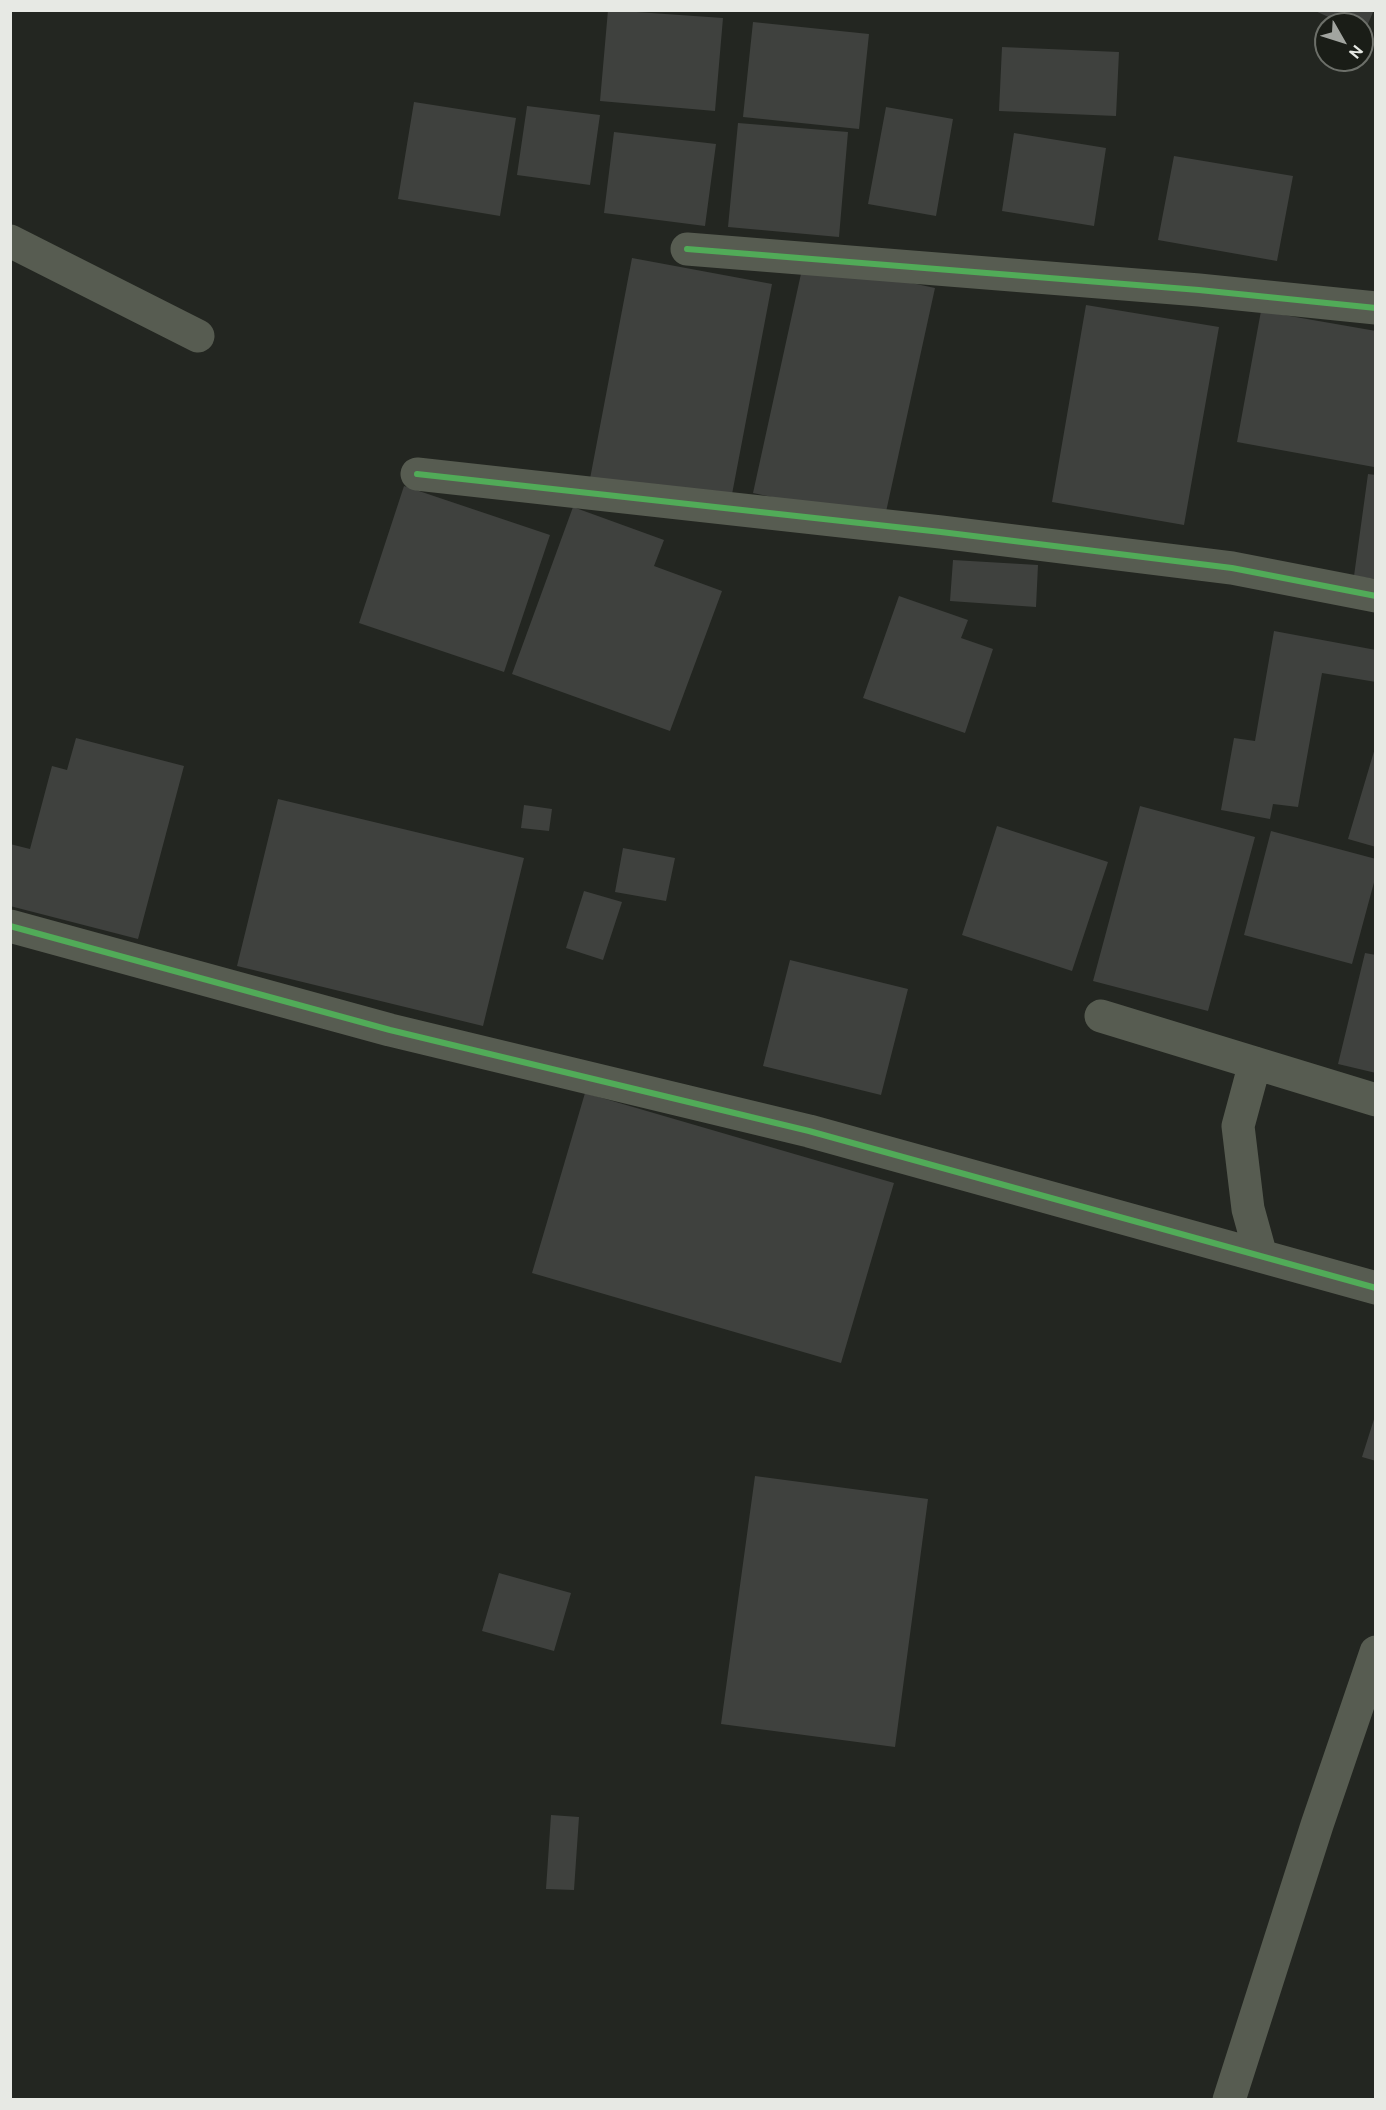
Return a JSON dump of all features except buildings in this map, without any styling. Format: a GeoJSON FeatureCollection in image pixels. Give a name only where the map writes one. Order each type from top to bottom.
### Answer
{"type":"FeatureCollection","features":[{"type":"Feature","properties":{"kind":"street"},"geometry":{"type":"LineString","coordinates":[[10,241],[198,336]]}},
{"type":"Feature","properties":{"kind":"street"},"geometry":{"type":"LineString","coordinates":[[687,249],[1198,290],[1376,308]]}},
{"type":"Feature","properties":{"kind":"street"},"geometry":{"type":"LineString","coordinates":[[417,474],[941,532],[1221,566],[1376,596]]}},
{"type":"Feature","properties":{"kind":"street"},"geometry":{"type":"LineString","coordinates":[[10,926],[390,1030],[809,1131],[1376,1288]]}},
{"type":"Feature","properties":{"kind":"street"},"geometry":{"type":"LineString","coordinates":[[1101,1016],[1376,1100]]}},
{"type":"Feature","properties":{"kind":"street"},"geometry":{"type":"LineString","coordinates":[[1255,1063],[1238,1126],[1248,1209],[1261,1257]]}},
{"type":"Feature","properties":{"kind":"street"},"geometry":{"type":"LineString","coordinates":[[1229,2100],[1313,1836],[1376,1652]]}},
{"type":"Feature","properties":{"kind":"cycle path"},"geometry":{"type":"LineString","coordinates":[[687,249],[1199,290],[1376,308]]}},
{"type":"Feature","properties":{"kind":"cycle path"},"geometry":{"type":"LineString","coordinates":[[417,474],[941,532],[1232,568],[1376,596]]}},
{"type":"Feature","properties":{"kind":"cycle path"},"geometry":{"type":"LineString","coordinates":[[10,926],[390,1030],[809,1131],[1376,1288]]}}]}
